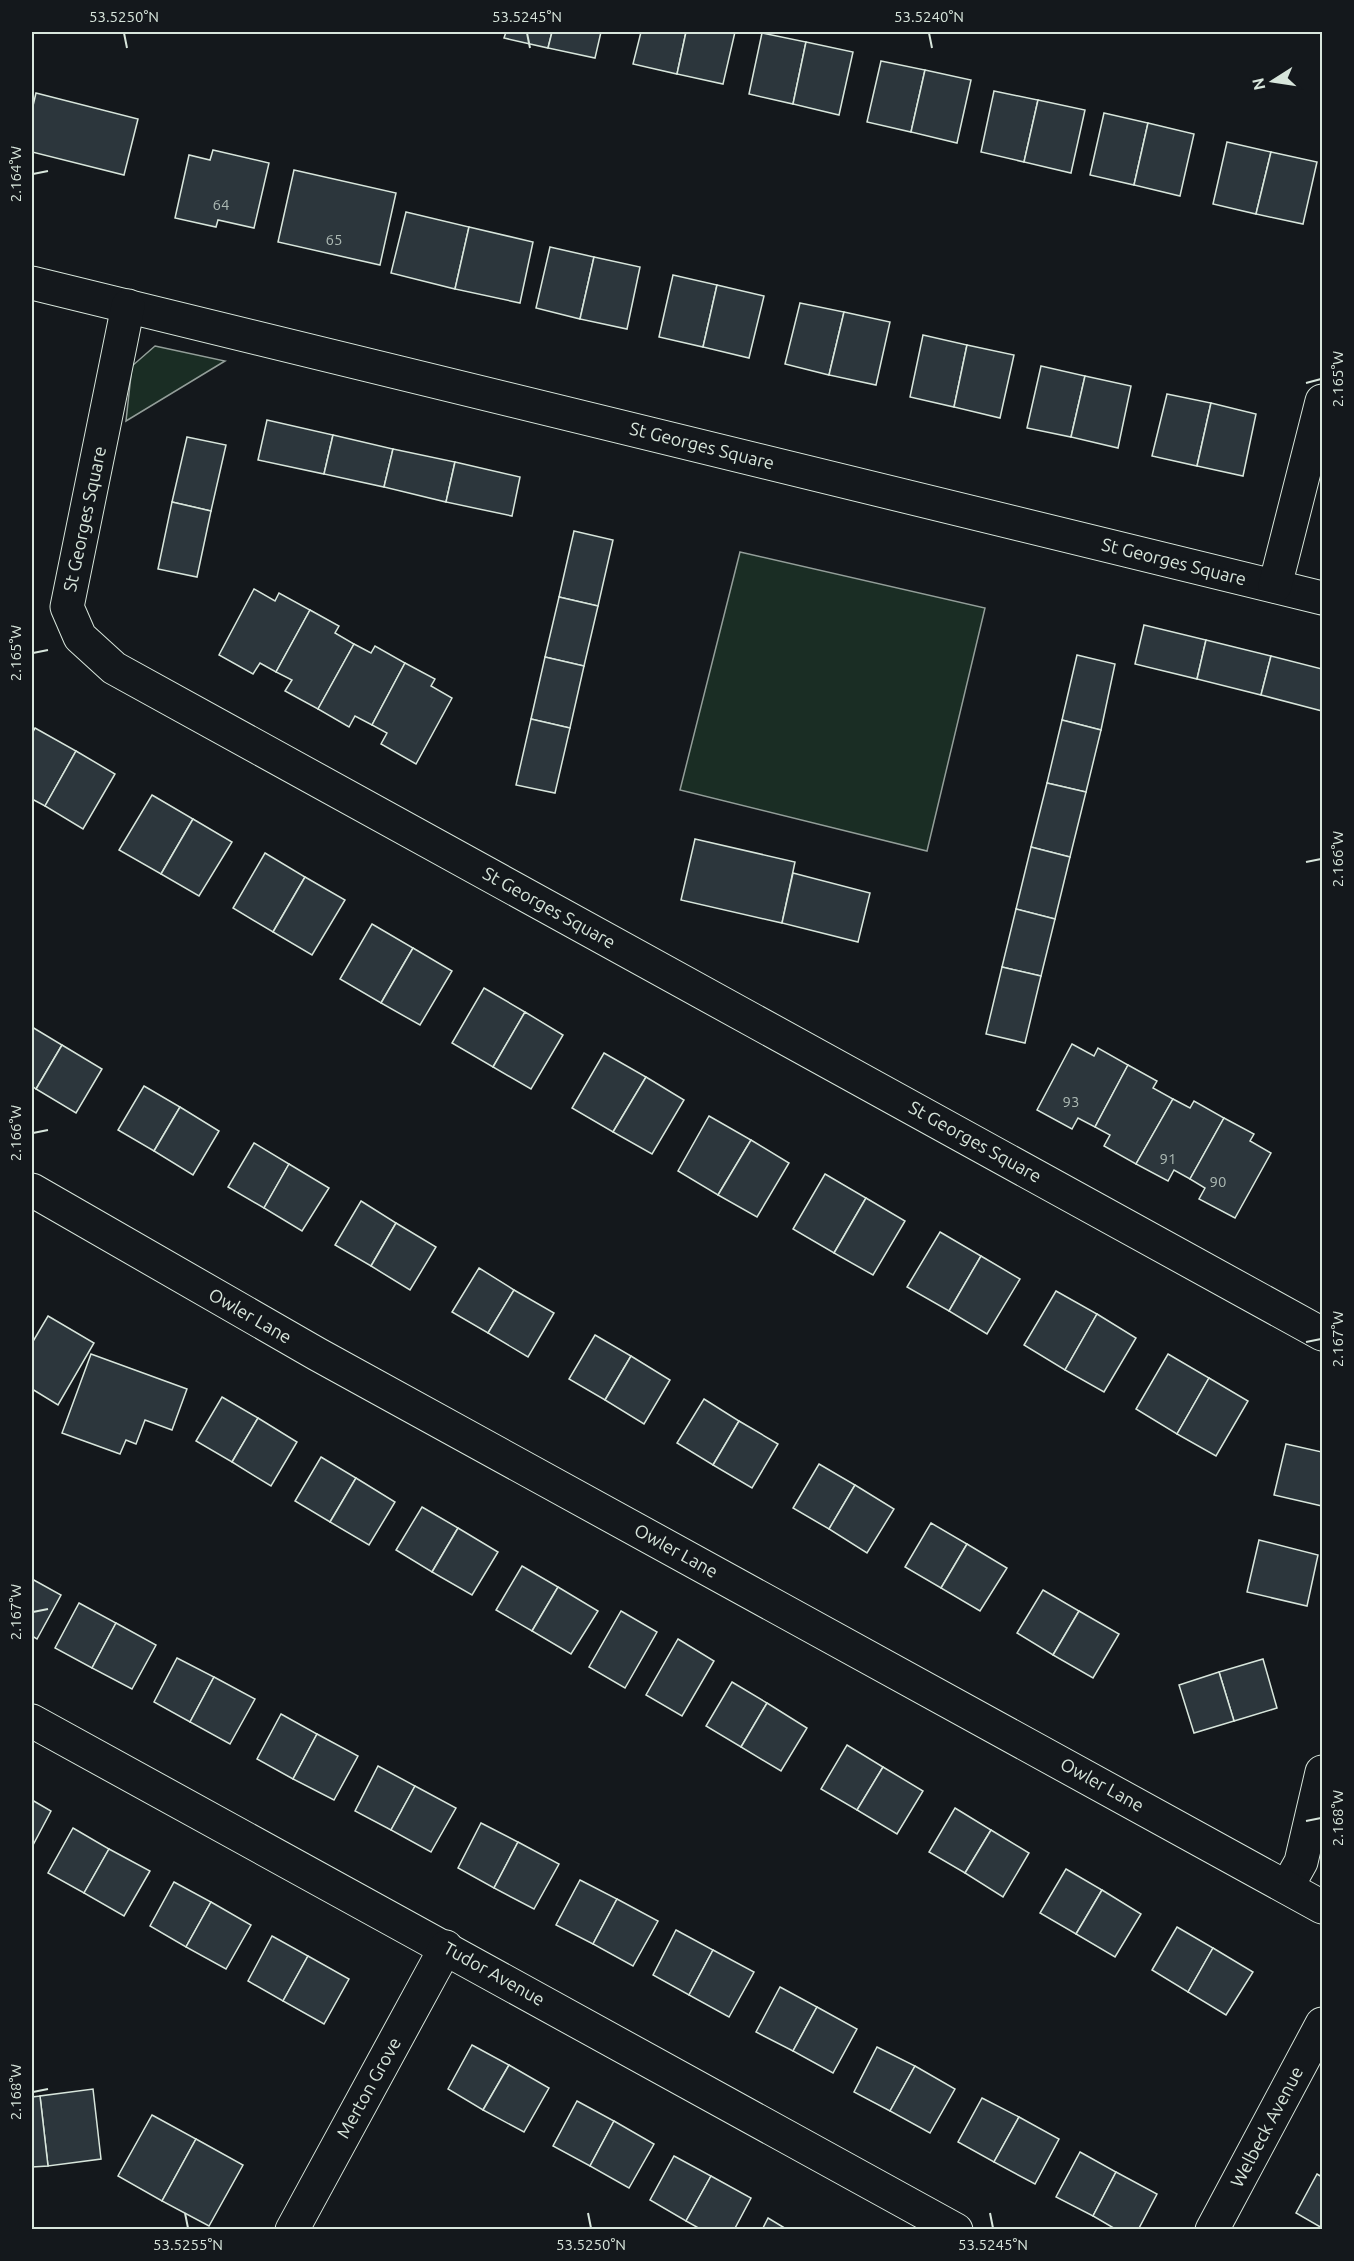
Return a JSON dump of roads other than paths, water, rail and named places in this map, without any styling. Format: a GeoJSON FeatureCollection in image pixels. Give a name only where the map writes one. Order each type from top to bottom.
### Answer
{"type":"FeatureCollection","features":[{"type":"Feature","properties":{"kind":"street","name":"St Georges Square"},"geometry":{"type":"LineString","coordinates":[[32,283],[1323,598]]}},
{"type":"Feature","properties":{"kind":"street","name":"St Georges Square"},"geometry":{"type":"LineString","coordinates":[[128,306],[67,607],[80,637],[114,668],[1323,1334]]}},
{"type":"Feature","properties":{"kind":"street"},"geometry":{"type":"LineString","coordinates":[[1275,586],[1323,401]]}},
{"type":"Feature","properties":{"kind":"street","name":"Owler Lane"},"geometry":{"type":"LineString","coordinates":[[32,1190],[317,1354],[1323,1907]]}},
{"type":"Feature","properties":{"kind":"street","name":"Tudor Avenue"},"geometry":{"type":"LineString","coordinates":[[32,1721],[956,2229]]}},
{"type":"Feature","properties":{"kind":"street"},"geometry":{"type":"LineString","coordinates":[[1287,1887],[1301,1862],[1323,1772]]}},
{"type":"Feature","properties":{"kind":"street","name":"Merton Grove"},"geometry":{"type":"LineString","coordinates":[[292,2229],[446,1947]]}},
{"type":"Feature","properties":{"kind":"street","name":"Welbeck Avenue"},"geometry":{"type":"LineString","coordinates":[[1212,2229],[1323,2024]]}}]}
